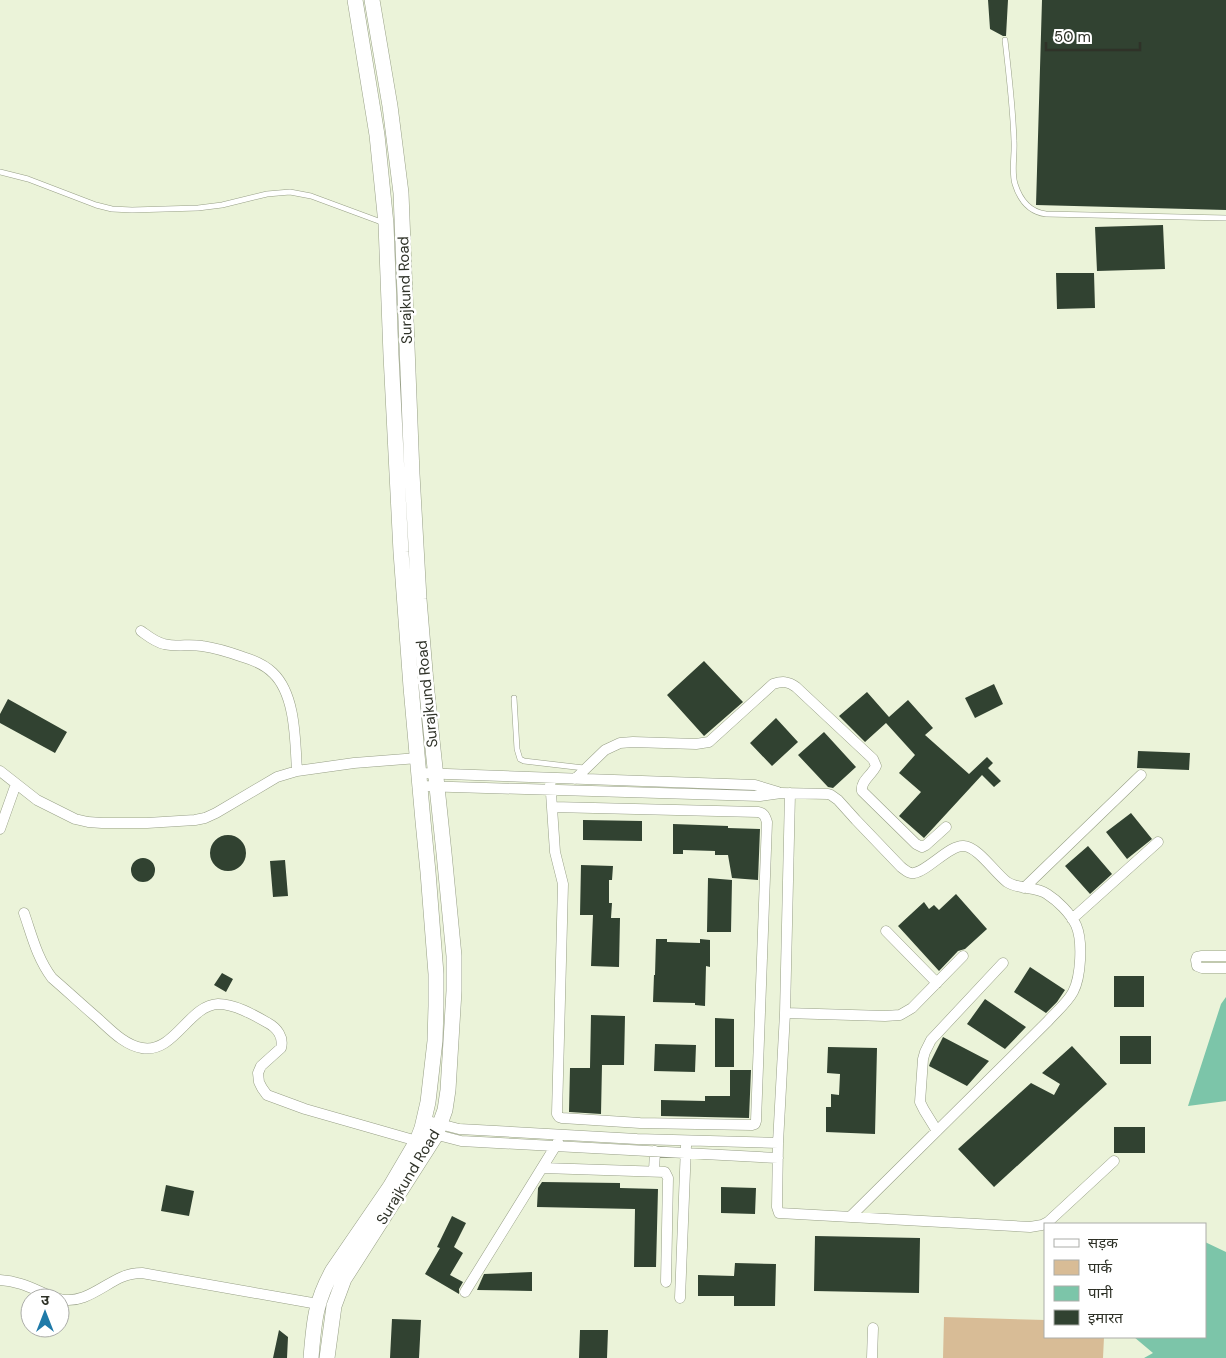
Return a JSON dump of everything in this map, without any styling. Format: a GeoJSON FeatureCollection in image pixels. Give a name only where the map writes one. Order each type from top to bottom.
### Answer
{"type":"FeatureCollection","features":[{"type":"Feature","properties":{"kind":"main road","name":"Surajkund Road"},"geometry":{"type":"LineString","coordinates":[[311,1358],[314,1320],[321,1293],[332,1270],[390,1187],[420,1130],[428,1102],[434,1041],[436,974],[401,552],[386,224],[377,135],[355,0]]}},
{"type":"Feature","properties":{"kind":"main road","name":"Surajkund Road"},"geometry":{"type":"LineString","coordinates":[[327,1358],[334,1306],[344,1279],[438,1130],[445,1110],[450,1070],[454,991],[454,956],[419,599],[401,192],[390,106],[372,0]]}},
{"type":"Feature","properties":{"kind":"street"},"geometry":{"type":"LineString","coordinates":[[141,631],[157,642],[164,644],[200,646],[230,652],[249,659],[274,674],[284,688],[291,710],[295,732],[297,771]]}},
{"type":"Feature","properties":{"kind":"street"},"geometry":{"type":"LineString","coordinates":[[575,779],[605,750],[620,744],[633,742],[696,744],[709,742],[774,684],[789,682],[874,759],[876,766],[861,785],[862,791],[916,844],[926,845],[946,827]]}},
{"type":"Feature","properties":{"kind":"street"},"geometry":{"type":"LineString","coordinates":[[0,770],[37,800],[75,819],[88,822],[147,823],[205,818],[277,777],[297,771],[354,763],[419,773],[436,780],[551,791],[760,796],[786,793],[828,794],[834,796],[901,867],[909,872],[917,873],[956,847],[965,846],[973,849],[1009,883],[1048,894],[1072,919],[1078,930],[1080,951],[1078,978],[1074,992],[1048,1021],[851,1216]]}},
{"type":"Feature","properties":{"kind":"street"},"geometry":{"type":"LineString","coordinates":[[1024,888],[1141,775]]}},
{"type":"Feature","properties":{"kind":"street"},"geometry":{"type":"LineString","coordinates":[[436,780],[550,778],[755,785],[786,793]]}},
{"type":"Feature","properties":{"kind":"street"},"geometry":{"type":"LineString","coordinates":[[550,778],[555,852],[563,884],[557,1114],[562,1118],[640,1123],[752,1125],[756,1123],[767,822],[765,816],[758,812],[553,807]]}},
{"type":"Feature","properties":{"kind":"street"},"geometry":{"type":"LineString","coordinates":[[0,829],[16,784]]}},
{"type":"Feature","properties":{"kind":"street"},"geometry":{"type":"LineString","coordinates":[[786,793],[785,1013],[778,1143],[777,1207],[779,1212],[784,1214],[851,1216],[1022,1227],[1044,1224]]}},
{"type":"Feature","properties":{"kind":"street"},"geometry":{"type":"LineString","coordinates":[[1072,919],[1158,842]]}},
{"type":"Feature","properties":{"kind":"street"},"geometry":{"type":"LineString","coordinates":[[24,913],[38,955],[52,978],[117,1035],[131,1044],[144,1048],[154,1048],[171,1038],[202,1010],[216,1004],[232,1006],[272,1025],[280,1035],[282,1045],[261,1066],[258,1073],[259,1082],[267,1095],[305,1109],[420,1130],[459,1129],[637,1139],[778,1143]]}},
{"type":"Feature","properties":{"kind":"street"},"geometry":{"type":"LineString","coordinates":[[886,930],[936,983]]}},
{"type":"Feature","properties":{"kind":"street"},"geometry":{"type":"LineString","coordinates":[[785,1013],[893,1016],[900,1014],[912,1008],[963,956]]}},
{"type":"Feature","properties":{"kind":"street"},"geometry":{"type":"LineString","coordinates":[[1226,956],[1202,956],[1196,960],[1198,966],[1202,968],[1226,968]]}},
{"type":"Feature","properties":{"kind":"street"},"geometry":{"type":"LineString","coordinates":[[937,1131],[920,1102],[922,1066],[925,1052],[931,1040],[1003,963]]}},
{"type":"Feature","properties":{"kind":"street"},"geometry":{"type":"LineString","coordinates":[[637,1139],[640,1123]]}},
{"type":"Feature","properties":{"kind":"street"},"geometry":{"type":"LineString","coordinates":[[438,1130],[461,1141],[778,1158]]}},
{"type":"Feature","properties":{"kind":"street"},"geometry":{"type":"LineString","coordinates":[[465,1292],[557,1146],[562,1135]]}},
{"type":"Feature","properties":{"kind":"street"},"geometry":{"type":"LineString","coordinates":[[680,1298],[686,1141]]}},
{"type":"Feature","properties":{"kind":"street"},"geometry":{"type":"LineString","coordinates":[[654,1171],[655,1152]]}},
{"type":"Feature","properties":{"kind":"street"},"geometry":{"type":"LineString","coordinates":[[1046,1223],[1114,1161]]}},
{"type":"Feature","properties":{"kind":"street"},"geometry":{"type":"LineString","coordinates":[[543,1168],[665,1172],[668,1178],[666,1282]]}},
{"type":"Feature","properties":{"kind":"street"},"geometry":{"type":"LineString","coordinates":[[70,1300],[81,1298],[122,1277],[142,1273],[318,1304]]}},
{"type":"Feature","properties":{"kind":"street"},"geometry":{"type":"LineString","coordinates":[[0,1280],[12,1281],[33,1288]]}},
{"type":"Feature","properties":{"kind":"street"},"geometry":{"type":"LineString","coordinates":[[872,1358],[873,1328]]}},
{"type":"Feature","properties":{"kind":"lane"},"geometry":{"type":"LineString","coordinates":[[1005,40],[1012,101],[1015,183],[1028,207],[1034,212],[1046,214],[1226,218]]}},
{"type":"Feature","properties":{"kind":"lane"},"geometry":{"type":"LineString","coordinates":[[0,172],[28,179],[96,205],[112,209],[198,208],[267,194],[290,192],[311,196],[386,224]]}},
{"type":"Feature","properties":{"kind":"lane"},"geometry":{"type":"LineString","coordinates":[[514,698],[517,749],[520,759],[586,768]]}},
{"type":"Feature","properties":{"kind":"green space"},"geometry":{"type":"Polygon","coordinates":[[[944,1317],[1044,1320],[1044,1338],[1104,1338],[1103,1358],[943,1358],[944,1317]]]}},
{"type":"Feature","properties":{"kind":"water"},"geometry":{"type":"Polygon","coordinates":[[[1226,997],[1226,1101],[1188,1106],[1221,1004],[1226,997]]]}},
{"type":"Feature","properties":{"kind":"water"},"geometry":{"type":"Polygon","coordinates":[[[1206,1242],[1226,1252],[1226,1358],[1144,1358],[1153,1353],[1135,1338],[1206,1338],[1206,1242]]]}},
{"type":"Feature","properties":{"kind":"building"},"geometry":{"type":"Polygon","coordinates":[[[988,0],[1008,0],[1006,36],[990,29],[988,0]]]}},
{"type":"Feature","properties":{"kind":"building"},"geometry":{"type":"Polygon","coordinates":[[[1042,0],[1226,0],[1226,210],[1036,205],[1042,0]]]}},
{"type":"Feature","properties":{"kind":"building"},"geometry":{"type":"Polygon","coordinates":[[[1163,225],[1165,269],[1097,271],[1095,227],[1163,225]]]}},
{"type":"Feature","properties":{"kind":"building"},"geometry":{"type":"Polygon","coordinates":[[[1056,273],[1094,273],[1095,308],[1057,309],[1056,273]]]}},
{"type":"Feature","properties":{"kind":"building"},"geometry":{"type":"Polygon","coordinates":[[[704,661],[743,702],[704,736],[667,695],[704,661]]]}},
{"type":"Feature","properties":{"kind":"building"},"geometry":{"type":"Polygon","coordinates":[[[994,684],[1003,704],[975,718],[965,698],[994,684]]]}},
{"type":"Feature","properties":{"kind":"building"},"geometry":{"type":"Polygon","coordinates":[[[867,692],[889,717],[908,700],[933,728],[925,735],[969,774],[987,757],[993,763],[988,768],[1001,781],[994,787],[982,775],[924,838],[899,816],[921,792],[899,773],[915,755],[886,723],[865,742],[839,716],[867,692]]]}},
{"type":"Feature","properties":{"kind":"building"},"geometry":{"type":"Polygon","coordinates":[[[8,699],[67,732],[55,753],[0,723],[0,714],[8,699]]]}},
{"type":"Feature","properties":{"kind":"building"},"geometry":{"type":"Polygon","coordinates":[[[776,718],[798,742],[772,766],[750,743],[776,718]]]}},
{"type":"Feature","properties":{"kind":"building"},"geometry":{"type":"Polygon","coordinates":[[[824,732],[856,767],[833,788],[828,787],[798,755],[824,732]]]}},
{"type":"Feature","properties":{"kind":"building"},"geometry":{"type":"Polygon","coordinates":[[[1138,751],[1190,753],[1189,770],[1137,768],[1138,751]]]}},
{"type":"Feature","properties":{"kind":"building"},"geometry":{"type":"Polygon","coordinates":[[[1131,813],[1152,839],[1127,859],[1106,832],[1131,813]]]}},
{"type":"Feature","properties":{"kind":"building"},"geometry":{"type":"Polygon","coordinates":[[[583,820],[642,821],[642,841],[583,840],[583,820]]]}},
{"type":"Feature","properties":{"kind":"building"},"geometry":{"type":"Polygon","coordinates":[[[673,824],[760,829],[758,880],[732,878],[728,855],[715,855],[715,851],[683,850],[683,854],[673,854],[673,824]]]}},
{"type":"Feature","properties":{"kind":"building"},"geometry":{"type":"Polygon","coordinates":[[[228,835],[235,836],[241,840],[245,846],[245,860],[241,866],[235,870],[228,871],[221,870],[215,866],[211,860],[210,853],[211,846],[215,840],[221,836],[228,835]]]}},
{"type":"Feature","properties":{"kind":"building"},"geometry":{"type":"Polygon","coordinates":[[[1088,846],[1112,874],[1090,894],[1065,866],[1088,846]]]}},
{"type":"Feature","properties":{"kind":"building"},"geometry":{"type":"Polygon","coordinates":[[[143,858],[148,859],[154,865],[154,875],[148,881],[143,882],[138,881],[132,875],[131,870],[132,865],[138,859],[143,858]]]}},
{"type":"Feature","properties":{"kind":"building"},"geometry":{"type":"Polygon","coordinates":[[[285,860],[288,896],[273,897],[270,861],[285,860]]]}},
{"type":"Feature","properties":{"kind":"building"},"geometry":{"type":"Polygon","coordinates":[[[581,865],[613,866],[612,880],[609,880],[609,903],[612,903],[611,918],[620,918],[619,967],[591,966],[593,915],[580,915],[581,865]]]}},
{"type":"Feature","properties":{"kind":"building"},"geometry":{"type":"Polygon","coordinates":[[[708,878],[732,880],[731,932],[707,932],[708,878]]]}},
{"type":"Feature","properties":{"kind":"building"},"geometry":{"type":"Polygon","coordinates":[[[956,894],[987,929],[965,949],[958,951],[939,971],[898,926],[924,902],[929,909],[934,905],[939,910],[956,894]]]}},
{"type":"Feature","properties":{"kind":"building"},"geometry":{"type":"Polygon","coordinates":[[[656,939],[667,939],[667,942],[700,943],[700,939],[710,940],[710,967],[706,966],[705,1006],[695,1005],[695,1003],[653,1002],[656,939]]]}},
{"type":"Feature","properties":{"kind":"building"},"geometry":{"type":"Polygon","coordinates":[[[1030,967],[1065,990],[1046,1013],[1014,992],[1030,967]]]}},
{"type":"Feature","properties":{"kind":"building"},"geometry":{"type":"Polygon","coordinates":[[[222,973],[233,979],[226,992],[214,985],[222,973]]]}},
{"type":"Feature","properties":{"kind":"building"},"geometry":{"type":"Polygon","coordinates":[[[1114,976],[1144,976],[1144,1007],[1114,1007],[1114,976]]]}},
{"type":"Feature","properties":{"kind":"building"},"geometry":{"type":"Polygon","coordinates":[[[985,999],[1026,1027],[1005,1049],[967,1024],[985,999]]]}},
{"type":"Feature","properties":{"kind":"building"},"geometry":{"type":"Polygon","coordinates":[[[591,1015],[625,1016],[624,1065],[602,1065],[601,1114],[569,1112],[570,1068],[590,1068],[591,1015]]]}},
{"type":"Feature","properties":{"kind":"building"},"geometry":{"type":"Polygon","coordinates":[[[715,1018],[734,1019],[734,1067],[715,1067],[715,1018]]]}},
{"type":"Feature","properties":{"kind":"building"},"geometry":{"type":"Polygon","coordinates":[[[1120,1036],[1151,1036],[1151,1064],[1120,1064],[1120,1036]]]}},
{"type":"Feature","properties":{"kind":"building"},"geometry":{"type":"Polygon","coordinates":[[[943,1037],[989,1061],[967,1086],[929,1066],[943,1037]]]}},
{"type":"Feature","properties":{"kind":"building"},"geometry":{"type":"Polygon","coordinates":[[[655,1044],[696,1045],[695,1072],[654,1071],[655,1044]]]}},
{"type":"Feature","properties":{"kind":"building"},"geometry":{"type":"Polygon","coordinates":[[[1072,1046],[1107,1084],[994,1187],[958,1149],[1031,1083],[1054,1095],[1060,1084],[1042,1073],[1072,1046]]]}},
{"type":"Feature","properties":{"kind":"building"},"geometry":{"type":"Polygon","coordinates":[[[828,1047],[877,1048],[875,1134],[826,1132],[826,1107],[831,1107],[831,1094],[839,1095],[840,1074],[827,1073],[828,1047]]]}},
{"type":"Feature","properties":{"kind":"building"},"geometry":{"type":"Polygon","coordinates":[[[730,1070],[751,1070],[749,1118],[661,1116],[661,1100],[705,1101],[705,1096],[730,1096],[730,1070]]]}},
{"type":"Feature","properties":{"kind":"building"},"geometry":{"type":"Polygon","coordinates":[[[1114,1127],[1145,1127],[1145,1153],[1114,1153],[1114,1127]]]}},
{"type":"Feature","properties":{"kind":"building"},"geometry":{"type":"Polygon","coordinates":[[[542,1182],[620,1183],[620,1188],[658,1189],[656,1267],[634,1267],[635,1209],[537,1207],[538,1188],[542,1182]]]}},
{"type":"Feature","properties":{"kind":"building"},"geometry":{"type":"Polygon","coordinates":[[[166,1185],[194,1191],[189,1216],[161,1211],[166,1185]]]}},
{"type":"Feature","properties":{"kind":"building"},"geometry":{"type":"Polygon","coordinates":[[[721,1187],[756,1188],[755,1214],[721,1213],[721,1187]]]}},
{"type":"Feature","properties":{"kind":"building"},"geometry":{"type":"Polygon","coordinates":[[[452,1216],[466,1223],[454,1247],[463,1253],[450,1275],[463,1282],[459,1289],[459,1294],[425,1274],[440,1248],[437,1247],[452,1216]]]}},
{"type":"Feature","properties":{"kind":"building"},"geometry":{"type":"Polygon","coordinates":[[[815,1236],[920,1238],[919,1293],[814,1291],[815,1236]]]}},
{"type":"Feature","properties":{"kind":"building"},"geometry":{"type":"Polygon","coordinates":[[[735,1263],[776,1264],[775,1306],[734,1306],[734,1296],[698,1296],[698,1275],[734,1276],[735,1263]]]}},
{"type":"Feature","properties":{"kind":"building"},"geometry":{"type":"Polygon","coordinates":[[[532,1272],[532,1291],[477,1290],[484,1274],[532,1272]]]}},
{"type":"Feature","properties":{"kind":"building"},"geometry":{"type":"Polygon","coordinates":[[[392,1319],[421,1320],[419,1358],[390,1358],[392,1319]]]}},
{"type":"Feature","properties":{"kind":"building"},"geometry":{"type":"Polygon","coordinates":[[[279,1330],[288,1337],[287,1358],[273,1358],[279,1330]]]}},
{"type":"Feature","properties":{"kind":"building"},"geometry":{"type":"Polygon","coordinates":[[[580,1330],[608,1330],[607,1358],[579,1358],[580,1330]]]}}]}
